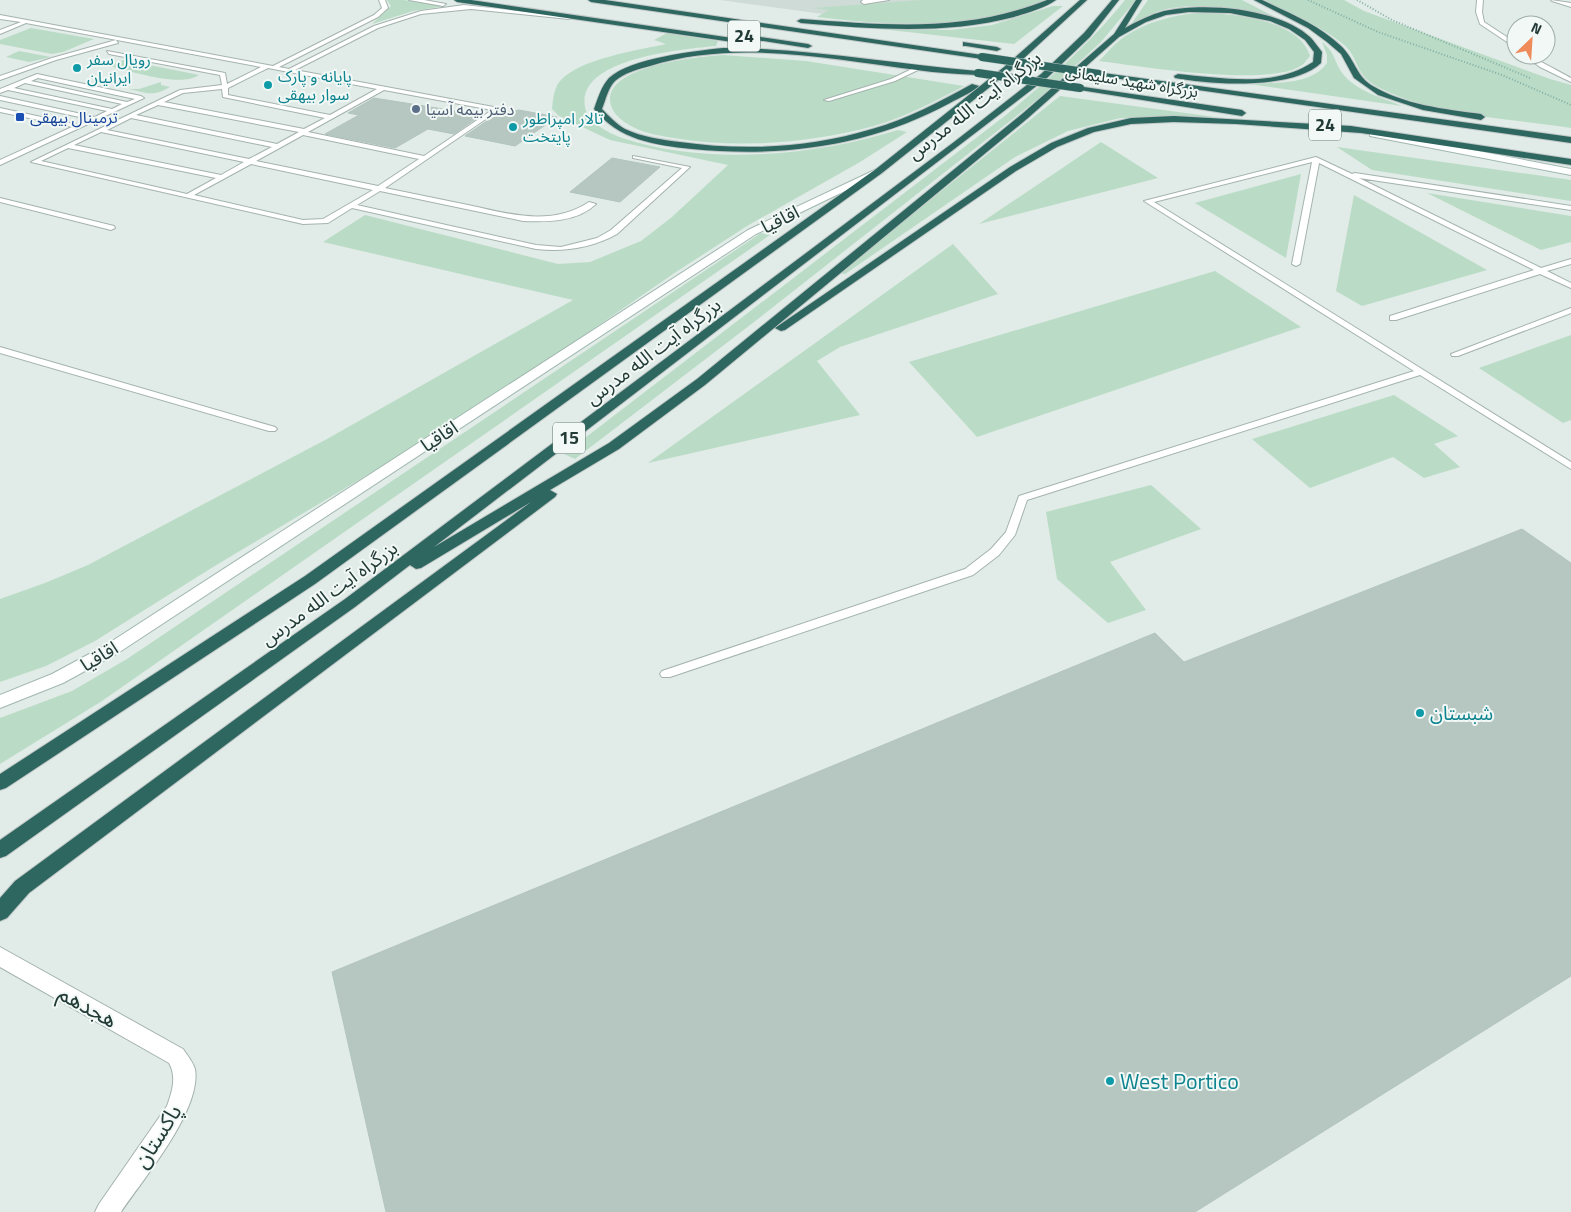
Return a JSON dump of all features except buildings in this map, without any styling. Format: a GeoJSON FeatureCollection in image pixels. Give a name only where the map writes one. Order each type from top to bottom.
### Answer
{"type":"FeatureCollection","features":[{"type":"Feature","properties":{"kind":"highway"},"geometry":{"type":"LineString","coordinates":[[457,0],[918,68],[978,73]]}},
{"type":"Feature","properties":{"kind":"highway","name":"بزرگراه شهید سلیمانی"},"geometry":{"type":"LineString","coordinates":[[510,0],[978,73],[1571,162]]}},
{"type":"Feature","properties":{"kind":"highway","name":"بزرگراه شهید سلیمانی"},"geometry":{"type":"LineString","coordinates":[[591,0],[1571,140]]}},
{"type":"Feature","properties":{"kind":"highway"},"geometry":{"type":"LineString","coordinates":[[636,0],[762,16]]}},
{"type":"Feature","properties":{"kind":"highway"},"geometry":{"type":"LineString","coordinates":[[650,0],[666,3]]}},
{"type":"Feature","properties":{"kind":"highway"},"geometry":{"type":"LineString","coordinates":[[906,36],[791,20],[886,27],[940,26],[995,19],[1053,0]]}},
{"type":"Feature","properties":{"kind":"highway","name":"بزرگراه آیت الله مدرس"},"geometry":{"type":"LineString","coordinates":[[0,783],[310,580],[879,171],[1007,69],[1084,0]]}},
{"type":"Feature","properties":{"kind":"highway","name":"بزرگراه آیت الله مدرس"},"geometry":{"type":"LineString","coordinates":[[0,850],[350,603],[742,308],[1036,83],[1087,35],[1116,0]]}},
{"type":"Feature","properties":{"kind":"highway"},"geometry":{"type":"LineString","coordinates":[[1117,35],[1139,0]]}},
{"type":"Feature","properties":{"kind":"highway"},"geometry":{"type":"LineString","coordinates":[[1257,0],[1324,36],[1344,54],[1358,80],[1378,92],[1405,102],[1492,119]]}},
{"type":"Feature","properties":{"kind":"highway"},"geometry":{"type":"LineString","coordinates":[[701,382],[1025,116],[1117,35],[1145,20],[1170,12],[1217,10],[1255,16],[1286,26],[1306,37],[1315,46],[1318,57],[1317,63],[1304,73],[1276,78],[1241,80],[1170,75],[1099,74],[1069,61],[1049,57]]}},
{"type":"Feature","properties":{"kind":"highway"},"geometry":{"type":"LineString","coordinates":[[959,43],[1006,50]]}},
{"type":"Feature","properties":{"kind":"highway"},"geometry":{"type":"LineString","coordinates":[[864,60],[755,51],[710,52],[670,57],[650,62],[614,79],[606,88],[598,110],[620,129],[662,143],[716,150],[795,148],[838,140],[900,123],[918,116],[1007,69]]}},
{"type":"Feature","properties":{"kind":"highway"},"geometry":{"type":"LineString","coordinates":[[1015,52],[1033,54]]}},
{"type":"Feature","properties":{"kind":"highway"},"geometry":{"type":"LineString","coordinates":[[0,912],[22,888],[701,382],[1013,169],[1054,145],[1090,130],[1131,121],[1174,119],[1236,121],[1359,131]]}},
{"type":"Feature","properties":{"kind":"highway"},"geometry":{"type":"LineString","coordinates":[[1519,124],[1571,134]]}},
{"type":"Feature","properties":{"kind":"highway"},"geometry":{"type":"LineString","coordinates":[[350,603],[614,446]]}},
{"type":"Feature","properties":{"kind":"main road"},"geometry":{"type":"LineString","coordinates":[[1359,131],[1449,150],[1571,172]]}},
{"type":"Feature","properties":{"kind":"main road","name":"اقاقیا"},"geometry":{"type":"LineString","coordinates":[[0,702],[40,688],[79,669],[112,649],[752,232],[879,171]]}},
{"type":"Feature","properties":{"kind":"main road","name":"هجدهم"},"geometry":{"type":"LineString","coordinates":[[0,956],[176,1056]]}},
{"type":"Feature","properties":{"kind":"main road","name":"پاکستان"},"geometry":{"type":"LineString","coordinates":[[107,1212],[176,1113],[183,1092],[184,1069],[176,1056]]}},
{"type":"Feature","properties":{"kind":"lane"},"geometry":{"type":"LineString","coordinates":[[273,68],[376,16],[385,8],[382,0]]}},
{"type":"Feature","properties":{"kind":"lane"},"geometry":{"type":"LineString","coordinates":[[412,0],[513,14],[593,19]]}},
{"type":"Feature","properties":{"kind":"lane"},"geometry":{"type":"LineString","coordinates":[[866,0],[864,2],[886,0]]}},
{"type":"Feature","properties":{"kind":"lane"},"geometry":{"type":"LineString","coordinates":[[1480,0],[1479,12],[1482,23],[1506,39]]}},
{"type":"Feature","properties":{"kind":"lane"},"geometry":{"type":"LineString","coordinates":[[1554,0],[1571,5]]}},
{"type":"Feature","properties":{"kind":"lane"},"geometry":{"type":"LineString","coordinates":[[289,71],[367,30],[400,17],[442,8],[471,8]]}},
{"type":"Feature","properties":{"kind":"lane"},"geometry":{"type":"LineString","coordinates":[[0,17],[24,23],[125,41],[497,109],[379,189],[325,221],[304,222],[34,162],[182,92],[226,87],[266,67]]}},
{"type":"Feature","properties":{"kind":"lane"},"geometry":{"type":"LineString","coordinates":[[0,32],[24,23]]}},
{"type":"Feature","properties":{"kind":"lane"},"geometry":{"type":"LineString","coordinates":[[0,78],[63,56],[106,44],[125,41]]}},
{"type":"Feature","properties":{"kind":"lane"},"geometry":{"type":"LineString","coordinates":[[109,52],[223,74],[226,87],[225,96],[332,117]]}},
{"type":"Feature","properties":{"kind":"lane"},"geometry":{"type":"LineString","coordinates":[[1541,65],[1571,80]]}},
{"type":"Feature","properties":{"kind":"lane"},"geometry":{"type":"LineString","coordinates":[[827,100],[893,80],[918,68]]}},
{"type":"Feature","properties":{"kind":"lane"},"geometry":{"type":"LineString","coordinates":[[0,91],[37,76],[141,98],[1,161]]}},
{"type":"Feature","properties":{"kind":"lane"},"geometry":{"type":"LineString","coordinates":[[24,82],[128,104]]}},
{"type":"Feature","properties":{"kind":"lane"},"geometry":{"type":"LineString","coordinates":[[7,88],[113,111]]}},
{"type":"Feature","properties":{"kind":"lane"},"geometry":{"type":"LineString","coordinates":[[188,196],[383,88]]}},
{"type":"Feature","properties":{"kind":"lane"},"geometry":{"type":"LineString","coordinates":[[0,98],[96,119]]}},
{"type":"Feature","properties":{"kind":"lane"},"geometry":{"type":"LineString","coordinates":[[158,102],[426,158]]}},
{"type":"Feature","properties":{"kind":"lane"},"geometry":{"type":"LineString","coordinates":[[0,110],[79,126]]}},
{"type":"Feature","properties":{"kind":"lane"},"geometry":{"type":"LineString","coordinates":[[130,116],[278,146]]}},
{"type":"Feature","properties":{"kind":"lane"},"geometry":{"type":"LineString","coordinates":[[100,130],[523,219],[557,219],[568,217],[580,213],[592,204]]}},
{"type":"Feature","properties":{"kind":"lane"},"geometry":{"type":"LineString","coordinates":[[68,146],[222,177]]}},
{"type":"Feature","properties":{"kind":"lane"},"geometry":{"type":"LineString","coordinates":[[352,206],[536,247],[568,248],[600,240],[614,232],[687,167],[635,157]]}},
{"type":"Feature","properties":{"kind":"lane"},"geometry":{"type":"LineString","coordinates":[[1296,264],[1316,159]]}},
{"type":"Feature","properties":{"kind":"lane"},"geometry":{"type":"LineString","coordinates":[[1571,286],[1316,159],[1148,201],[1571,466]]}},
{"type":"Feature","properties":{"kind":"lane"},"geometry":{"type":"LineString","coordinates":[[1344,173],[1571,208]]}},
{"type":"Feature","properties":{"kind":"lane"},"geometry":{"type":"LineString","coordinates":[[0,200],[111,228]]}},
{"type":"Feature","properties":{"kind":"lane"},"geometry":{"type":"LineString","coordinates":[[1393,318],[1571,261]]}},
{"type":"Feature","properties":{"kind":"lane"},"geometry":{"type":"LineString","coordinates":[[1455,354],[1571,310]]}},
{"type":"Feature","properties":{"kind":"lane"},"geometry":{"type":"LineString","coordinates":[[0,350],[272,428]]}},
{"type":"Feature","properties":{"kind":"lane"},"geometry":{"type":"LineString","coordinates":[[666,674],[969,572],[996,552],[1011,533],[1023,498],[1420,372]]}},
{"type":"Feature","properties":{"kind":"path"},"geometry":{"type":"LineString","coordinates":[[1308,0],[1378,32],[1502,75],[1571,105]]}},
{"type":"Feature","properties":{"kind":"path"},"geometry":{"type":"LineString","coordinates":[[1357,0],[1392,20],[1533,79]]}},
{"type":"Feature","properties":{"kind":"shaded area"},"geometry":{"type":"Polygon","coordinates":[[[720,0],[997,0],[871,17],[823,14],[720,0]]]}},
{"type":"Feature","properties":{"kind":"green space"},"geometry":{"type":"Polygon","coordinates":[[[387,0],[403,0],[445,6],[413,11],[372,24],[391,6],[387,0]]]}},
{"type":"Feature","properties":{"kind":"green space"},"geometry":{"type":"Polygon","coordinates":[[[921,0],[1044,0],[1019,10],[991,17],[962,22],[932,24],[902,24],[817,17],[829,10],[813,8],[921,0]]]}},
{"type":"Feature","properties":{"kind":"green space"},"geometry":{"type":"Polygon","coordinates":[[[1125,0],[1136,0],[1101,42],[1043,95],[754,322],[575,459],[564,454],[1006,115],[1053,75],[1098,31],[1125,0]]]}},
{"type":"Feature","properties":{"kind":"green space"},"geometry":{"type":"Polygon","coordinates":[[[1148,0],[1242,0],[1302,31],[1255,14],[1222,7],[1205,6],[1166,9],[1132,23],[1148,0]]]}},
{"type":"Feature","properties":{"kind":"green space"},"geometry":{"type":"Polygon","coordinates":[[[1264,0],[1344,0],[1364,11],[1506,63],[1506,65],[1512,65],[1571,85],[1571,128],[1451,111],[1427,106],[1404,98],[1382,89],[1366,79],[1349,50],[1334,37],[1315,25],[1264,0]]]}},
{"type":"Feature","properties":{"kind":"green space"},"geometry":{"type":"Polygon","coordinates":[[[1053,6],[1063,6],[1014,44],[881,29],[951,30],[992,25],[1053,6]]]}},
{"type":"Feature","properties":{"kind":"green space"},"geometry":{"type":"Polygon","coordinates":[[[1198,13],[1245,17],[1279,26],[1293,34],[1304,44],[1310,56],[1302,65],[1286,72],[1263,75],[1204,74],[1099,61],[1121,39],[1141,27],[1179,15],[1198,13]]]}},
{"type":"Feature","properties":{"kind":"green space"},"geometry":{"type":"Polygon","coordinates":[[[31,28],[94,39],[63,52],[52,54],[0,44],[0,40],[31,28]]]}},
{"type":"Feature","properties":{"kind":"green space"},"geometry":{"type":"Polygon","coordinates":[[[667,33],[718,41],[716,46],[681,50],[635,59],[614,67],[597,77],[587,90],[585,107],[590,117],[599,126],[622,138],[655,147],[724,155],[796,151],[865,139],[898,130],[907,132],[860,162],[747,226],[676,272],[468,415],[213,567],[95,641],[46,666],[0,682],[0,599],[88,565],[327,439],[573,300],[323,242],[365,215],[558,264],[590,262],[641,241],[672,217],[728,165],[610,140],[559,116],[552,109],[557,86],[570,73],[581,66],[610,56],[666,44],[654,40],[667,33]]]}},
{"type":"Feature","properties":{"kind":"green space"},"geometry":{"type":"Polygon","coordinates":[[[1322,42],[1333,54],[1348,80],[1370,93],[1402,106],[1249,84],[1280,83],[1312,76],[1327,63],[1327,55],[1322,42]]]}},
{"type":"Feature","properties":{"kind":"green space"},"geometry":{"type":"Polygon","coordinates":[[[19,51],[51,57],[29,62],[6,57],[19,51]]]}},
{"type":"Feature","properties":{"kind":"green space"},"geometry":{"type":"Polygon","coordinates":[[[723,55],[806,61],[964,86],[909,113],[874,126],[825,137],[774,143],[724,143],[660,136],[632,127],[619,118],[613,110],[610,100],[614,88],[624,78],[657,65],[723,55]]]}},
{"type":"Feature","properties":{"kind":"green space"},"geometry":{"type":"Polygon","coordinates":[[[124,60],[199,75],[190,79],[168,79],[109,66],[124,60]]]}},
{"type":"Feature","properties":{"kind":"green space"},"geometry":{"type":"Polygon","coordinates":[[[161,82],[161,85],[170,87],[154,93],[129,89],[139,89],[161,82]]]}},
{"type":"Feature","properties":{"kind":"green space"},"geometry":{"type":"Polygon","coordinates":[[[1060,96],[1215,117],[1120,118],[1068,131],[1015,157],[845,274],[839,273],[1060,96]]]}},
{"type":"Feature","properties":{"kind":"green space"},"geometry":{"type":"Polygon","coordinates":[[[1101,142],[1158,178],[979,224],[1101,142]]]}},
{"type":"Feature","properties":{"kind":"green space"},"geometry":{"type":"Polygon","coordinates":[[[1337,147],[1571,180],[1571,201],[1372,170],[1337,147]]]}},
{"type":"Feature","properties":{"kind":"green space"},"geometry":{"type":"Polygon","coordinates":[[[1301,174],[1286,258],[1195,203],[1301,174]]]}},
{"type":"Feature","properties":{"kind":"green space"},"geometry":{"type":"Polygon","coordinates":[[[1427,193],[1571,216],[1571,242],[1541,250],[1427,193]]]}},
{"type":"Feature","properties":{"kind":"green space"},"geometry":{"type":"Polygon","coordinates":[[[1354,195],[1487,270],[1362,306],[1336,291],[1354,195]]]}},
{"type":"Feature","properties":{"kind":"green space"},"geometry":{"type":"Polygon","coordinates":[[[761,233],[770,235],[102,701],[0,764],[0,718],[72,691],[127,659],[761,233]]]}},
{"type":"Feature","properties":{"kind":"green space"},"geometry":{"type":"Polygon","coordinates":[[[953,244],[998,294],[840,347],[817,361],[860,415],[648,463],[953,244]]]}},
{"type":"Feature","properties":{"kind":"green space"},"geometry":{"type":"Polygon","coordinates":[[[1215,271],[1301,327],[977,437],[909,362],[1215,271]]]}},
{"type":"Feature","properties":{"kind":"green space"},"geometry":{"type":"Polygon","coordinates":[[[1571,335],[1571,420],[1563,423],[1479,368],[1571,335]]]}},
{"type":"Feature","properties":{"kind":"green space"},"geometry":{"type":"Polygon","coordinates":[[[1394,395],[1458,436],[1434,444],[1460,467],[1424,478],[1393,457],[1310,488],[1252,439],[1394,395]]]}},
{"type":"Feature","properties":{"kind":"green space"},"geometry":{"type":"Polygon","coordinates":[[[1151,485],[1201,529],[1110,562],[1146,610],[1108,623],[1057,579],[1046,512],[1151,485]]]}},
{"type":"Feature","properties":{"kind":"place","name":"رویال سفر ایرانیان"},"geometry":{"type":"Point","coordinates":[77,68]}},
{"type":"Feature","properties":{"kind":"place","name":"پایانه و پارک سوار بیهقی"},"geometry":{"type":"Point","coordinates":[268,85]}},
{"type":"Feature","properties":{"kind":"place","name":"دفتر بیمه آسیا"},"geometry":{"type":"Point","coordinates":[416,109]}},
{"type":"Feature","properties":{"kind":"place","name":"ترمینال بیهقی"},"geometry":{"type":"Point","coordinates":[20,117]}},
{"type":"Feature","properties":{"kind":"place","name":"تالار امپراطور پایتخت"},"geometry":{"type":"Point","coordinates":[513,127]}},
{"type":"Feature","properties":{"kind":"place","name":"شبستان"},"geometry":{"type":"Point","coordinates":[1420,713]}},
{"type":"Feature","properties":{"kind":"place","name":"West Portico"},"geometry":{"type":"Point","coordinates":[1110,1081]}}]}
